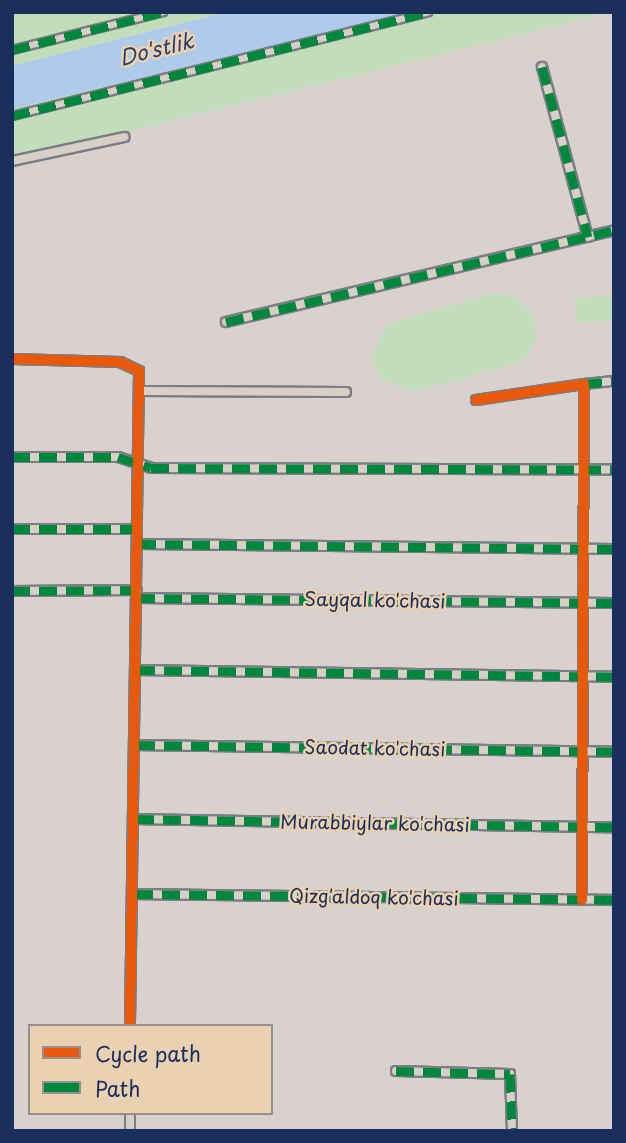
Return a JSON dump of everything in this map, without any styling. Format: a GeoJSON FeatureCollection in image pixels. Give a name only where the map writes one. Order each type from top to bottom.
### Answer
{"type":"FeatureCollection","features":[{"type":"Feature","properties":{"kind":"street"},"geometry":{"type":"LineString","coordinates":[[12,50],[163,12]]}},
{"type":"Feature","properties":{"kind":"street"},"geometry":{"type":"LineString","coordinates":[[12,116],[428,12]]}},
{"type":"Feature","properties":{"kind":"street"},"geometry":{"type":"LineString","coordinates":[[542,67],[587,237]]}},
{"type":"Feature","properties":{"kind":"street"},"geometry":{"type":"LineString","coordinates":[[12,162],[124,137]]}},
{"type":"Feature","properties":{"kind":"street"},"geometry":{"type":"LineString","coordinates":[[226,322],[614,230]]}},
{"type":"Feature","properties":{"kind":"street"},"geometry":{"type":"LineString","coordinates":[[12,359],[120,362],[139,371],[142,391],[136,529],[136,819],[130,1024]]}},
{"type":"Feature","properties":{"kind":"street"},"geometry":{"type":"LineString","coordinates":[[476,400],[614,381]]}},
{"type":"Feature","properties":{"kind":"street"},"geometry":{"type":"LineString","coordinates":[[582,900],[579,751],[585,603],[584,384]]}},
{"type":"Feature","properties":{"kind":"street"},"geometry":{"type":"LineString","coordinates":[[142,391],[346,392]]}},
{"type":"Feature","properties":{"kind":"street"},"geometry":{"type":"LineString","coordinates":[[12,457],[118,457],[138,467],[614,470]]}},
{"type":"Feature","properties":{"kind":"street"},"geometry":{"type":"LineString","coordinates":[[12,529],[136,529]]}},
{"type":"Feature","properties":{"kind":"street"},"geometry":{"type":"LineString","coordinates":[[138,544],[614,549]]}},
{"type":"Feature","properties":{"kind":"street","name":"Sayqal ko'chasi"},"geometry":{"type":"LineString","coordinates":[[12,591],[614,603]]}},
{"type":"Feature","properties":{"kind":"street"},"geometry":{"type":"LineString","coordinates":[[137,670],[614,677]]}},
{"type":"Feature","properties":{"kind":"street","name":"Saodat ko'chasi"},"geometry":{"type":"LineString","coordinates":[[136,745],[614,752]]}},
{"type":"Feature","properties":{"kind":"street","name":"Murabbiylar ko'chasi"},"geometry":{"type":"LineString","coordinates":[[136,819],[614,827]]}},
{"type":"Feature","properties":{"kind":"street","name":"Qizg'aldoq ko'chasi"},"geometry":{"type":"LineString","coordinates":[[135,894],[614,900]]}},
{"type":"Feature","properties":{"kind":"street"},"geometry":{"type":"LineString","coordinates":[[396,1070],[510,1074],[512,1131]]}},
{"type":"Feature","properties":{"kind":"green space"},"geometry":{"type":"Polygon","coordinates":[[[12,12],[611,12],[12,160],[12,12]]]}},
{"type":"Feature","properties":{"kind":"green space"},"geometry":{"type":"Polygon","coordinates":[[[495,293],[518,298],[534,317],[536,341],[523,361],[414,392],[381,379],[372,357],[386,324],[495,293]]]}},
{"type":"Feature","properties":{"kind":"green space"},"geometry":{"type":"Polygon","coordinates":[[[614,295],[614,320],[577,323],[575,298],[614,295]]]}},
{"type":"Feature","properties":{"kind":"water","name":"Do'stlik"},"geometry":{"type":"Polygon","coordinates":[[[227,12],[413,12],[12,109],[12,66],[227,12]]]}},
{"type":"Feature","properties":{"kind":"marked path"},"geometry":{"type":"LineString","coordinates":[[12,50],[163,12]]}},
{"type":"Feature","properties":{"kind":"marked path"},"geometry":{"type":"LineString","coordinates":[[12,116],[428,12]]}},
{"type":"Feature","properties":{"kind":"marked path"},"geometry":{"type":"LineString","coordinates":[[542,67],[588,237]]}},
{"type":"Feature","properties":{"kind":"marked path"},"geometry":{"type":"LineString","coordinates":[[226,322],[614,230]]}},
{"type":"Feature","properties":{"kind":"marked path"},"geometry":{"type":"LineString","coordinates":[[584,384],[614,381]]}},
{"type":"Feature","properties":{"kind":"marked path"},"geometry":{"type":"LineString","coordinates":[[12,457],[118,457],[151,468],[614,470]]}},
{"type":"Feature","properties":{"kind":"marked path"},"geometry":{"type":"LineString","coordinates":[[12,529],[136,529]]}},
{"type":"Feature","properties":{"kind":"marked path"},"geometry":{"type":"LineString","coordinates":[[138,544],[614,549]]}},
{"type":"Feature","properties":{"kind":"marked path"},"geometry":{"type":"LineString","coordinates":[[12,591],[137,590]]}},
{"type":"Feature","properties":{"kind":"marked path"},"geometry":{"type":"LineString","coordinates":[[137,598],[614,603]]}},
{"type":"Feature","properties":{"kind":"marked path"},"geometry":{"type":"LineString","coordinates":[[137,670],[614,677]]}},
{"type":"Feature","properties":{"kind":"marked path"},"geometry":{"type":"LineString","coordinates":[[137,745],[614,752]]}},
{"type":"Feature","properties":{"kind":"marked path"},"geometry":{"type":"LineString","coordinates":[[136,819],[614,827]]}},
{"type":"Feature","properties":{"kind":"marked path"},"geometry":{"type":"LineString","coordinates":[[135,894],[614,900]]}},
{"type":"Feature","properties":{"kind":"marked path"},"geometry":{"type":"LineString","coordinates":[[396,1071],[510,1074],[512,1131]]}},
{"type":"Feature","properties":{"kind":"cycle path"},"geometry":{"type":"LineString","coordinates":[[12,359],[120,362],[139,371],[130,1024]]}},
{"type":"Feature","properties":{"kind":"cycle path"},"geometry":{"type":"LineString","coordinates":[[476,400],[584,384],[582,900]]}}]}
